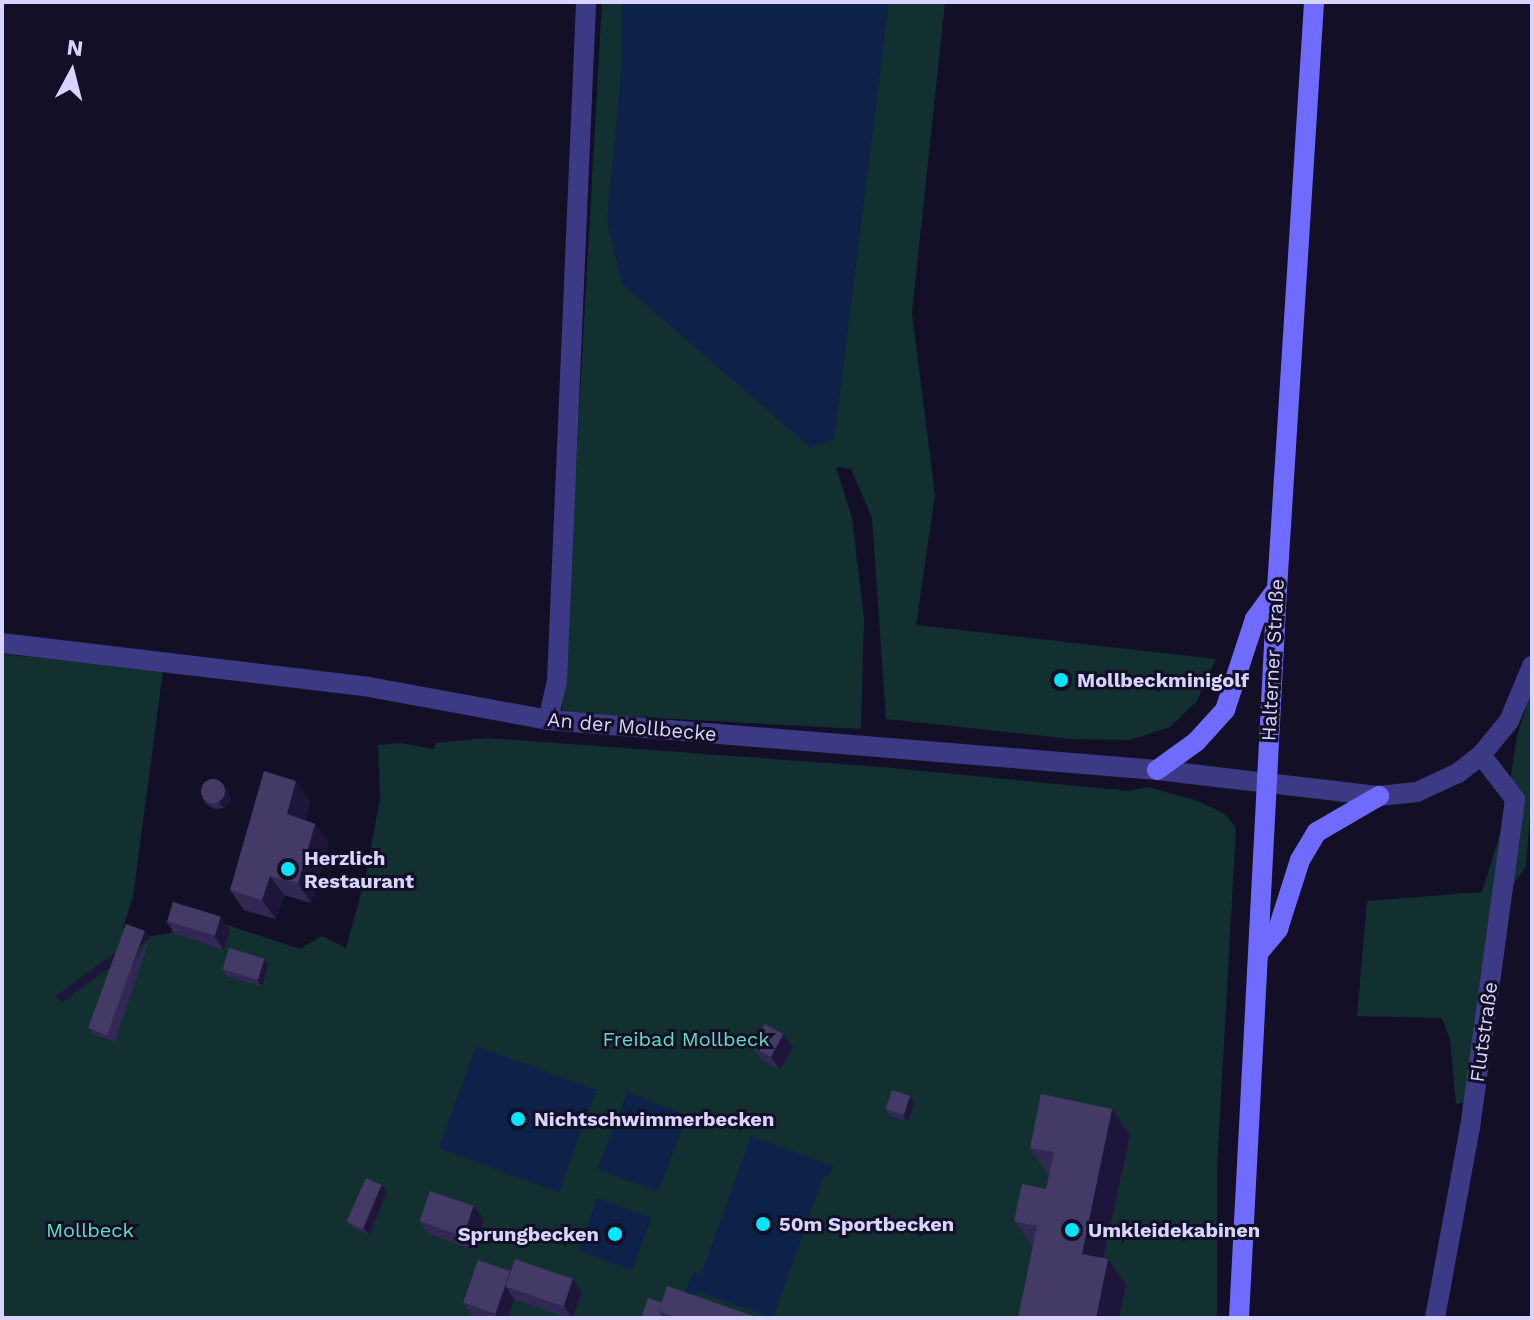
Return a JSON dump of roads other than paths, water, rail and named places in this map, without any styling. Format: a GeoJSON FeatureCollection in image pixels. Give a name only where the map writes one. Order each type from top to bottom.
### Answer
{"type":"FeatureCollection","features":[{"type":"Feature","properties":{"kind":"main road","name":"Halterner Straße"},"geometry":{"type":"LineString","coordinates":[[1239,1318],[1277,589],[1314,2]]}},
{"type":"Feature","properties":{"kind":"main road"},"geometry":{"type":"LineString","coordinates":[[1157,770],[1196,742],[1225,710],[1255,619],[1277,589]]}},
{"type":"Feature","properties":{"kind":"main road"},"geometry":{"type":"LineString","coordinates":[[1259,952],[1278,929],[1300,860],[1317,832],[1379,796]]}},
{"type":"Feature","properties":{"kind":"street"},"geometry":{"type":"LineString","coordinates":[[548,720],[557,681],[586,2]]}},
{"type":"Feature","properties":{"kind":"street","name":"An der Mollbecke"},"geometry":{"type":"LineString","coordinates":[[2,643],[369,687],[548,720],[1157,770],[1266,783]]}},
{"type":"Feature","properties":{"kind":"street"},"geometry":{"type":"LineString","coordinates":[[1266,783],[1379,796],[1417,792],[1458,773],[1481,755],[1509,721],[1532,666]]}},
{"type":"Feature","properties":{"kind":"street","name":"Flutstraße"},"geometry":{"type":"LineString","coordinates":[[1435,1318],[1470,1128],[1515,799],[1481,755]]}},
{"type":"Feature","properties":{"kind":"water"},"geometry":{"type":"Polygon","coordinates":[[[622,2],[889,2],[834,440],[810,447],[622,284],[607,221],[622,62],[622,2]]]}},
{"type":"Feature","properties":{"kind":"water","name":"Nichtschwimmerbecken"},"geometry":{"type":"Polygon","coordinates":[[[476,1046],[596,1090],[559,1192],[439,1148],[476,1046]]]}},
{"type":"Feature","properties":{"kind":"water","name":"Nichtschwimmerbecken"},"geometry":{"type":"Polygon","coordinates":[[[627,1092],[688,1115],[658,1192],[598,1169],[627,1092]]]}},
{"type":"Feature","properties":{"kind":"water","name":"50m Sportbecken"},"geometry":{"type":"Polygon","coordinates":[[[751,1136],[833,1166],[829,1176],[824,1175],[773,1318],[696,1291],[686,1318],[677,1315],[693,1272],[701,1275],[751,1136]]]}},
{"type":"Feature","properties":{"kind":"water","name":"Sprungbecken"},"geometry":{"type":"Polygon","coordinates":[[[597,1198],[652,1218],[632,1270],[578,1251],[597,1198]]]}},
{"type":"Feature","properties":{"kind":"place","name":"Mollbeckminigolf"},"geometry":{"type":"Point","coordinates":[1061,680]}},
{"type":"Feature","properties":{"kind":"place","name":"Herzlich Restaurant"},"geometry":{"type":"Point","coordinates":[288,869]}},
{"type":"Feature","properties":{"kind":"place","name":"Nichtschwimmerbecken"},"geometry":{"type":"Point","coordinates":[518,1119]}},
{"type":"Feature","properties":{"kind":"place","name":"50m Sportbecken"},"geometry":{"type":"Point","coordinates":[763,1224]}},
{"type":"Feature","properties":{"kind":"place","name":"Umkleidekabinen"},"geometry":{"type":"Point","coordinates":[1072,1230]}},
{"type":"Feature","properties":{"kind":"place","name":"Sprungbecken"},"geometry":{"type":"Point","coordinates":[615,1234]}},
{"type":"Feature","properties":{"kind":"park label","name":"Freibad Mollbeck"},"geometry":{"type":"Point","coordinates":[686,1039]}},
{"type":"Feature","properties":{"kind":"park label","name":"Mollbeck"},"geometry":{"type":"Point","coordinates":[90,1230]}}]}
